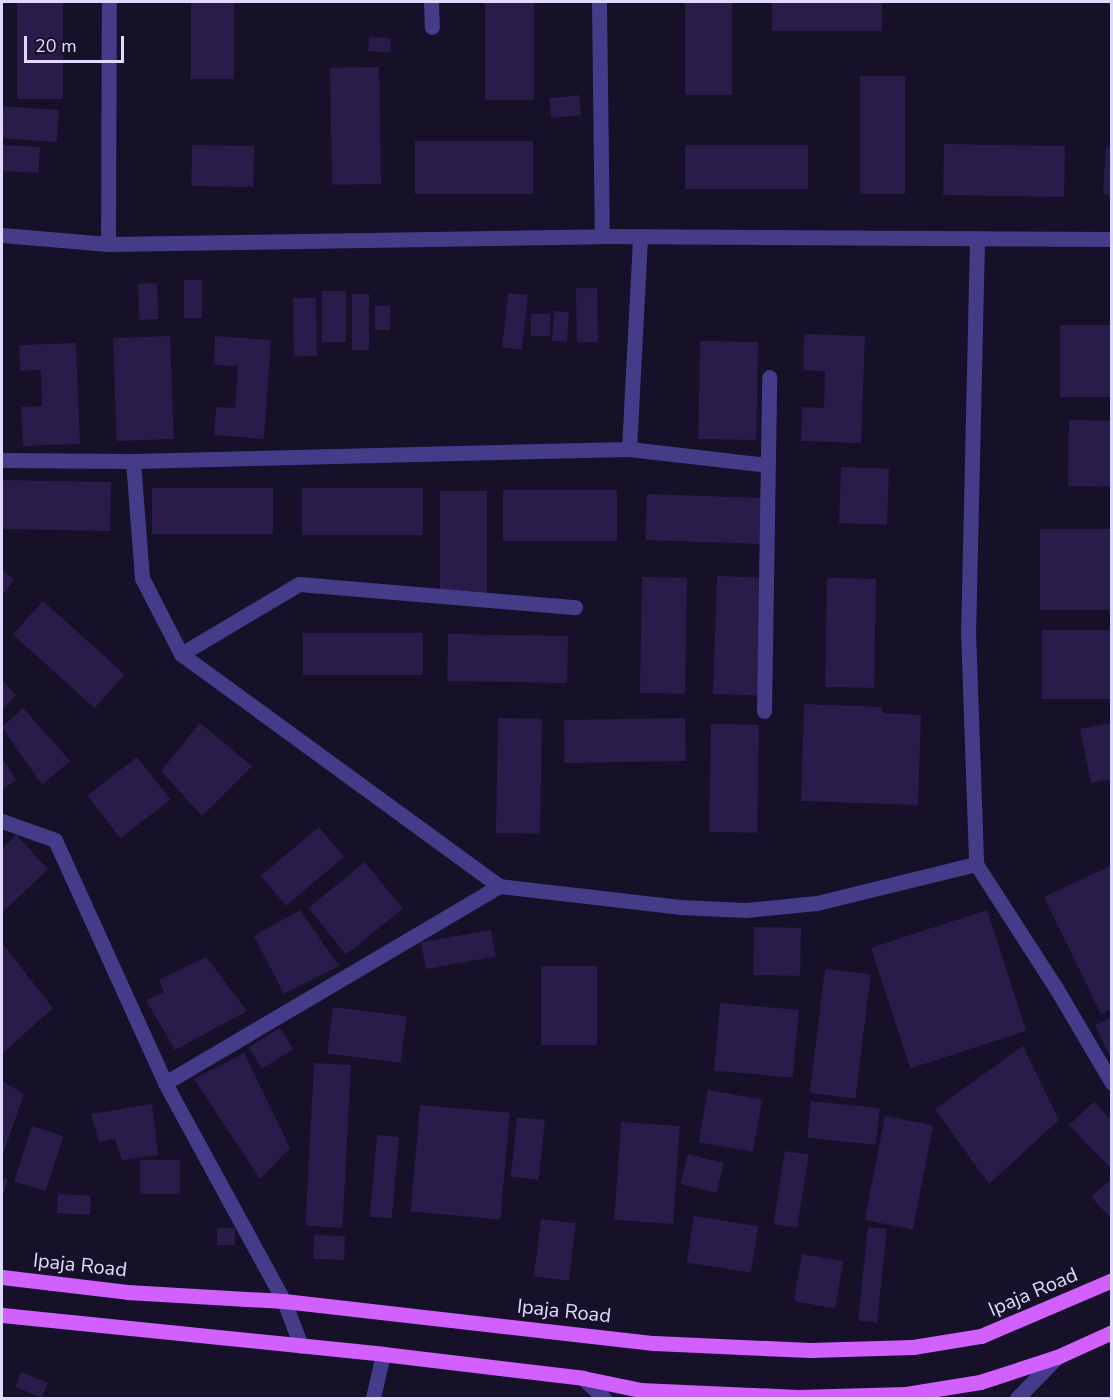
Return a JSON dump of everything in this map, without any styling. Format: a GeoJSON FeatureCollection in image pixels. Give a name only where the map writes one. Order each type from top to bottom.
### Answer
{"type":"FeatureCollection","features":[{"type":"Feature","properties":{"kind":"main road","name":"Ipaja Road"},"geometry":{"type":"LineString","coordinates":[[2,1277],[127,1292],[284,1301],[654,1343],[810,1350],[913,1347],[981,1336],[1112,1280]]}},
{"type":"Feature","properties":{"kind":"main road"},"geometry":{"type":"LineString","coordinates":[[2,1315],[383,1354],[583,1378],[640,1390],[787,1397],[906,1394],[980,1382],[1058,1357],[1112,1332]]}},
{"type":"Feature","properties":{"kind":"street"},"geometry":{"type":"LineString","coordinates":[[108,244],[109,2]]}},
{"type":"Feature","properties":{"kind":"street"},"geometry":{"type":"LineString","coordinates":[[431,2],[432,27]]}},
{"type":"Feature","properties":{"kind":"street"},"geometry":{"type":"LineString","coordinates":[[599,2],[602,236]]}},
{"type":"Feature","properties":{"kind":"street"},"geometry":{"type":"LineString","coordinates":[[2,235],[108,244],[602,236],[1112,239]]}},
{"type":"Feature","properties":{"kind":"street"},"geometry":{"type":"LineString","coordinates":[[629,449],[640,236]]}},
{"type":"Feature","properties":{"kind":"street"},"geometry":{"type":"LineString","coordinates":[[977,239],[968,630],[976,864],[1056,988],[1112,1083]]}},
{"type":"Feature","properties":{"kind":"street"},"geometry":{"type":"LineString","coordinates":[[764,711],[769,376]]}},
{"type":"Feature","properties":{"kind":"street"},"geometry":{"type":"LineString","coordinates":[[2,460],[133,462],[629,449],[767,465]]}},
{"type":"Feature","properties":{"kind":"street"},"geometry":{"type":"LineString","coordinates":[[133,462],[142,578],[181,654],[499,886],[680,907],[746,910],[817,903],[976,864]]}},
{"type":"Feature","properties":{"kind":"street"},"geometry":{"type":"LineString","coordinates":[[181,654],[299,585],[575,607]]}},
{"type":"Feature","properties":{"kind":"street"},"geometry":{"type":"LineString","coordinates":[[2,821],[55,840],[165,1083],[284,1301],[301,1346]]}},
{"type":"Feature","properties":{"kind":"street"},"geometry":{"type":"LineString","coordinates":[[165,1083],[499,886]]}},
{"type":"Feature","properties":{"kind":"street"},"geometry":{"type":"LineString","coordinates":[[373,1398],[383,1354]]}},
{"type":"Feature","properties":{"kind":"street"},"geometry":{"type":"LineString","coordinates":[[1017,1398],[1058,1357]]}},
{"type":"Feature","properties":{"kind":"street"},"geometry":{"type":"LineString","coordinates":[[583,1378],[604,1398]]}},
{"type":"Feature","properties":{"kind":"building"},"geometry":{"type":"Polygon","coordinates":[[[17,2],[63,2],[63,99],[17,99],[17,2]]]}},
{"type":"Feature","properties":{"kind":"building"},"geometry":{"type":"Polygon","coordinates":[[[191,2],[234,2],[234,79],[191,79],[191,2]]]}},
{"type":"Feature","properties":{"kind":"building"},"geometry":{"type":"Polygon","coordinates":[[[485,2],[534,2],[534,100],[485,100],[485,2]]]}},
{"type":"Feature","properties":{"kind":"building"},"geometry":{"type":"Polygon","coordinates":[[[685,2],[732,2],[732,95],[685,95],[685,2]]]}},
{"type":"Feature","properties":{"kind":"building"},"geometry":{"type":"Polygon","coordinates":[[[772,2],[882,2],[882,31],[772,31],[772,2]]]}},
{"type":"Feature","properties":{"kind":"building"},"geometry":{"type":"Polygon","coordinates":[[[369,37],[391,38],[390,52],[368,51],[369,37]]]}},
{"type":"Feature","properties":{"kind":"building"},"geometry":{"type":"Polygon","coordinates":[[[379,67],[381,184],[332,185],[330,68],[379,67]]]}},
{"type":"Feature","properties":{"kind":"building"},"geometry":{"type":"Polygon","coordinates":[[[860,76],[905,76],[905,194],[860,194],[860,76]]]}},
{"type":"Feature","properties":{"kind":"building"},"geometry":{"type":"Polygon","coordinates":[[[579,95],[581,115],[551,118],[549,98],[579,95]]]}},
{"type":"Feature","properties":{"kind":"building"},"geometry":{"type":"Polygon","coordinates":[[[2,106],[59,110],[57,142],[2,138],[2,106]]]}},
{"type":"Feature","properties":{"kind":"building"},"geometry":{"type":"Polygon","coordinates":[[[415,141],[533,141],[533,194],[415,194],[415,141]]]}},
{"type":"Feature","properties":{"kind":"building"},"geometry":{"type":"Polygon","coordinates":[[[944,144],[1065,146],[1064,197],[943,195],[944,144]]]}},
{"type":"Feature","properties":{"kind":"building"},"geometry":{"type":"Polygon","coordinates":[[[2,145],[40,147],[39,173],[2,171],[2,145]]]}},
{"type":"Feature","properties":{"kind":"building"},"geometry":{"type":"Polygon","coordinates":[[[192,145],[254,146],[253,187],[191,186],[192,145]]]}},
{"type":"Feature","properties":{"kind":"building"},"geometry":{"type":"Polygon","coordinates":[[[685,145],[808,145],[808,189],[685,189],[685,145]]]}},
{"type":"Feature","properties":{"kind":"building"},"geometry":{"type":"Polygon","coordinates":[[[1106,147],[1112,148],[1112,195],[1103,194],[1106,147]]]}},
{"type":"Feature","properties":{"kind":"building"},"geometry":{"type":"Polygon","coordinates":[[[184,280],[202,280],[202,318],[184,318],[184,280]]]}},
{"type":"Feature","properties":{"kind":"building"},"geometry":{"type":"Polygon","coordinates":[[[157,283],[158,319],[139,320],[138,284],[157,283]]]}},
{"type":"Feature","properties":{"kind":"building"},"geometry":{"type":"Polygon","coordinates":[[[576,288],[597,288],[598,342],[577,342],[576,288]]]}},
{"type":"Feature","properties":{"kind":"building"},"geometry":{"type":"Polygon","coordinates":[[[322,291],[346,291],[346,342],[322,342],[322,291]]]}},
{"type":"Feature","properties":{"kind":"building"},"geometry":{"type":"Polygon","coordinates":[[[508,293],[528,295],[522,350],[502,348],[508,293]]]}},
{"type":"Feature","properties":{"kind":"building"},"geometry":{"type":"Polygon","coordinates":[[[352,294],[369,294],[369,350],[352,350],[352,294]]]}},
{"type":"Feature","properties":{"kind":"building"},"geometry":{"type":"Polygon","coordinates":[[[293,298],[316,298],[317,356],[294,356],[293,298]]]}},
{"type":"Feature","properties":{"kind":"building"},"geometry":{"type":"Polygon","coordinates":[[[375,306],[390,306],[390,330],[375,330],[375,306]]]}},
{"type":"Feature","properties":{"kind":"building"},"geometry":{"type":"Polygon","coordinates":[[[554,311],[569,312],[567,342],[552,341],[554,311]]]}},
{"type":"Feature","properties":{"kind":"building"},"geometry":{"type":"Polygon","coordinates":[[[531,314],[550,314],[550,336],[531,336],[531,314]]]}},
{"type":"Feature","properties":{"kind":"building"},"geometry":{"type":"Polygon","coordinates":[[[1060,325],[1112,325],[1112,397],[1060,397],[1060,325]]]}},
{"type":"Feature","properties":{"kind":"building"},"geometry":{"type":"Polygon","coordinates":[[[804,334],[865,336],[861,443],[801,441],[802,407],[824,408],[825,371],[803,370],[804,334]]]}},
{"type":"Feature","properties":{"kind":"building"},"geometry":{"type":"Polygon","coordinates":[[[170,336],[174,439],[117,441],[113,338],[170,336]]]}},
{"type":"Feature","properties":{"kind":"building"},"geometry":{"type":"Polygon","coordinates":[[[215,336],[271,340],[264,439],[214,435],[216,407],[235,408],[238,366],[214,365],[215,336]]]}},
{"type":"Feature","properties":{"kind":"building"},"geometry":{"type":"Polygon","coordinates":[[[700,341],[758,342],[756,440],[698,439],[700,341]]]}},
{"type":"Feature","properties":{"kind":"building"},"geometry":{"type":"Polygon","coordinates":[[[76,343],[80,444],[23,446],[21,407],[42,406],[41,370],[20,371],[19,345],[76,343]]]}},
{"type":"Feature","properties":{"kind":"building"},"geometry":{"type":"Polygon","coordinates":[[[1069,420],[1112,421],[1111,487],[1068,486],[1069,420]]]}},
{"type":"Feature","properties":{"kind":"building"},"geometry":{"type":"Polygon","coordinates":[[[841,467],[889,469],[887,525],[839,523],[841,467]]]}},
{"type":"Feature","properties":{"kind":"building"},"geometry":{"type":"Polygon","coordinates":[[[2,480],[111,482],[110,531],[2,529],[2,480]]]}},
{"type":"Feature","properties":{"kind":"building"},"geometry":{"type":"Polygon","coordinates":[[[152,488],[273,488],[273,534],[152,534],[152,488]]]}},
{"type":"Feature","properties":{"kind":"building"},"geometry":{"type":"Polygon","coordinates":[[[302,488],[423,488],[423,535],[302,535],[302,488]]]}},
{"type":"Feature","properties":{"kind":"building"},"geometry":{"type":"Polygon","coordinates":[[[503,490],[617,490],[617,541],[503,541],[503,490]]]}},
{"type":"Feature","properties":{"kind":"building"},"geometry":{"type":"Polygon","coordinates":[[[440,491],[487,491],[487,595],[440,595],[440,491]]]}},
{"type":"Feature","properties":{"kind":"building"},"geometry":{"type":"Polygon","coordinates":[[[647,494],[764,498],[762,544],[645,540],[647,494]]]}},
{"type":"Feature","properties":{"kind":"building"},"geometry":{"type":"Polygon","coordinates":[[[1040,529],[1112,529],[1112,610],[1040,610],[1040,529]]]}},
{"type":"Feature","properties":{"kind":"building"},"geometry":{"type":"Polygon","coordinates":[[[2,570],[14,579],[2,596],[2,570]]]}},
{"type":"Feature","properties":{"kind":"building"},"geometry":{"type":"Polygon","coordinates":[[[717,576],[763,578],[759,696],[713,694],[717,576]]]}},
{"type":"Feature","properties":{"kind":"building"},"geometry":{"type":"Polygon","coordinates":[[[642,577],[687,578],[685,694],[640,693],[642,577]]]}},
{"type":"Feature","properties":{"kind":"building"},"geometry":{"type":"Polygon","coordinates":[[[827,578],[876,579],[874,688],[825,687],[827,578]]]}},
{"type":"Feature","properties":{"kind":"building"},"geometry":{"type":"Polygon","coordinates":[[[43,601],[125,675],[95,708],[13,634],[43,601]]]}},
{"type":"Feature","properties":{"kind":"building"},"geometry":{"type":"Polygon","coordinates":[[[1042,630],[1112,630],[1112,699],[1042,699],[1042,630]]]}},
{"type":"Feature","properties":{"kind":"building"},"geometry":{"type":"Polygon","coordinates":[[[303,633],[423,633],[423,675],[303,675],[303,633]]]}},
{"type":"Feature","properties":{"kind":"building"},"geometry":{"type":"Polygon","coordinates":[[[448,634],[568,636],[567,683],[447,681],[448,634]]]}},
{"type":"Feature","properties":{"kind":"building"},"geometry":{"type":"Polygon","coordinates":[[[2,680],[16,695],[2,710],[2,680]]]}},
{"type":"Feature","properties":{"kind":"building"},"geometry":{"type":"Polygon","coordinates":[[[804,704],[882,707],[882,713],[921,715],[918,805],[801,801],[804,704]]]}},
{"type":"Feature","properties":{"kind":"building"},"geometry":{"type":"Polygon","coordinates":[[[23,708],[70,761],[42,785],[2,727],[23,708]]]}},
{"type":"Feature","properties":{"kind":"building"},"geometry":{"type":"Polygon","coordinates":[[[498,718],[542,719],[540,834],[496,833],[498,718]]]}},
{"type":"Feature","properties":{"kind":"building"},"geometry":{"type":"Polygon","coordinates":[[[685,718],[686,761],[565,763],[564,720],[685,718]]]}},
{"type":"Feature","properties":{"kind":"building"},"geometry":{"type":"Polygon","coordinates":[[[200,723],[252,766],[202,816],[161,771],[200,723]]]}},
{"type":"Feature","properties":{"kind":"building"},"geometry":{"type":"Polygon","coordinates":[[[1112,723],[1112,779],[1091,783],[1080,729],[1112,723]]]}},
{"type":"Feature","properties":{"kind":"building"},"geometry":{"type":"Polygon","coordinates":[[[711,724],[759,725],[757,833],[709,832],[711,724]]]}},
{"type":"Feature","properties":{"kind":"building"},"geometry":{"type":"Polygon","coordinates":[[[2,757],[16,780],[2,790],[2,757]]]}},
{"type":"Feature","properties":{"kind":"building"},"geometry":{"type":"Polygon","coordinates":[[[137,757],[170,800],[121,838],[87,796],[137,757]]]}},
{"type":"Feature","properties":{"kind":"building"},"geometry":{"type":"Polygon","coordinates":[[[319,827],[344,857],[286,906],[261,876],[319,827]]]}},
{"type":"Feature","properties":{"kind":"building"},"geometry":{"type":"Polygon","coordinates":[[[16,835],[48,869],[2,913],[2,849],[16,835]]]}},
{"type":"Feature","properties":{"kind":"building"},"geometry":{"type":"Polygon","coordinates":[[[365,862],[403,909],[346,955],[308,908],[365,862]]]}},
{"type":"Feature","properties":{"kind":"building"},"geometry":{"type":"Polygon","coordinates":[[[1112,865],[1112,1009],[1101,1014],[1044,897],[1112,865]]]}},
{"type":"Feature","properties":{"kind":"building"},"geometry":{"type":"Polygon","coordinates":[[[300,910],[339,966],[284,994],[254,936],[300,910]]]}},
{"type":"Feature","properties":{"kind":"building"},"geometry":{"type":"Polygon","coordinates":[[[987,910],[1026,1031],[910,1068],[871,948],[987,910]]]}},
{"type":"Feature","properties":{"kind":"building"},"geometry":{"type":"Polygon","coordinates":[[[754,927],[801,928],[800,976],[753,975],[754,927]]]}},
{"type":"Feature","properties":{"kind":"building"},"geometry":{"type":"Polygon","coordinates":[[[491,930],[496,957],[426,969],[421,942],[491,930]]]}},
{"type":"Feature","properties":{"kind":"building"},"geometry":{"type":"Polygon","coordinates":[[[2,943],[53,1008],[2,1054],[2,943]]]}},
{"type":"Feature","properties":{"kind":"building"},"geometry":{"type":"Polygon","coordinates":[[[206,957],[247,1011],[175,1050],[146,1000],[164,992],[159,980],[206,957]]]}},
{"type":"Feature","properties":{"kind":"building"},"geometry":{"type":"Polygon","coordinates":[[[541,966],[597,966],[597,1045],[541,1045],[541,966]]]}},
{"type":"Feature","properties":{"kind":"building"},"geometry":{"type":"Polygon","coordinates":[[[825,969],[871,975],[855,1099],[810,1093],[825,969]]]}},
{"type":"Feature","properties":{"kind":"building"},"geometry":{"type":"Polygon","coordinates":[[[720,1003],[799,1010],[793,1078],[714,1071],[720,1003]]]}},
{"type":"Feature","properties":{"kind":"building"},"geometry":{"type":"Polygon","coordinates":[[[333,1007],[406,1016],[401,1063],[327,1054],[333,1007]]]}},
{"type":"Feature","properties":{"kind":"building"},"geometry":{"type":"Polygon","coordinates":[[[1112,1017],[1112,1061],[1095,1025],[1112,1017]]]}},
{"type":"Feature","properties":{"kind":"building"},"geometry":{"type":"Polygon","coordinates":[[[280,1028],[293,1049],[262,1069],[249,1048],[280,1028]]]}},
{"type":"Feature","properties":{"kind":"building"},"geometry":{"type":"Polygon","coordinates":[[[1023,1046],[1059,1120],[989,1184],[935,1109],[1023,1046]]]}},
{"type":"Feature","properties":{"kind":"building"},"geometry":{"type":"Polygon","coordinates":[[[244,1053],[290,1148],[260,1179],[194,1079],[244,1053]]]}},
{"type":"Feature","properties":{"kind":"building"},"geometry":{"type":"Polygon","coordinates":[[[314,1063],[351,1065],[342,1228],[305,1226],[314,1063]]]}},
{"type":"Feature","properties":{"kind":"building"},"geometry":{"type":"Polygon","coordinates":[[[2,1081],[24,1094],[2,1157],[2,1081]]]}},
{"type":"Feature","properties":{"kind":"building"},"geometry":{"type":"Polygon","coordinates":[[[708,1090],[762,1100],[753,1152],[699,1142],[708,1090]]]}},
{"type":"Feature","properties":{"kind":"building"},"geometry":{"type":"Polygon","coordinates":[[[811,1101],[880,1108],[876,1145],[807,1138],[811,1101]]]}},
{"type":"Feature","properties":{"kind":"building"},"geometry":{"type":"Polygon","coordinates":[[[1094,1102],[1112,1121],[1112,1170],[1069,1125],[1094,1102]]]}},
{"type":"Feature","properties":{"kind":"building"},"geometry":{"type":"Polygon","coordinates":[[[152,1104],[158,1155],[122,1160],[115,1139],[99,1142],[91,1114],[152,1104]]]}},
{"type":"Feature","properties":{"kind":"building"},"geometry":{"type":"Polygon","coordinates":[[[420,1105],[510,1113],[500,1219],[411,1212],[420,1105]]]}},
{"type":"Feature","properties":{"kind":"building"},"geometry":{"type":"Polygon","coordinates":[[[885,1116],[933,1125],[913,1229],[865,1220],[885,1116]]]}},
{"type":"Feature","properties":{"kind":"building"},"geometry":{"type":"Polygon","coordinates":[[[517,1117],[545,1120],[539,1180],[511,1177],[517,1117]]]}},
{"type":"Feature","properties":{"kind":"building"},"geometry":{"type":"Polygon","coordinates":[[[621,1122],[680,1126],[673,1224],[614,1220],[621,1122]]]}},
{"type":"Feature","properties":{"kind":"building"},"geometry":{"type":"Polygon","coordinates":[[[32,1126],[63,1136],[45,1191],[14,1181],[32,1126]]]}},
{"type":"Feature","properties":{"kind":"building"},"geometry":{"type":"Polygon","coordinates":[[[377,1135],[399,1137],[392,1219],[370,1217],[377,1135]]]}},
{"type":"Feature","properties":{"kind":"building"},"geometry":{"type":"Polygon","coordinates":[[[785,1151],[809,1155],[797,1228],[773,1224],[785,1151]]]}},
{"type":"Feature","properties":{"kind":"building"},"geometry":{"type":"Polygon","coordinates":[[[688,1154],[724,1163],[716,1193],[681,1184],[688,1154]]]}},
{"type":"Feature","properties":{"kind":"building"},"geometry":{"type":"Polygon","coordinates":[[[140,1160],[180,1160],[180,1194],[140,1194],[140,1160]]]}},
{"type":"Feature","properties":{"kind":"building"},"geometry":{"type":"Polygon","coordinates":[[[2,1178],[8,1179],[2,1199],[2,1178]]]}},
{"type":"Feature","properties":{"kind":"building"},"geometry":{"type":"Polygon","coordinates":[[[1112,1178],[1112,1219],[1091,1197],[1112,1178]]]}},
{"type":"Feature","properties":{"kind":"building"},"geometry":{"type":"Polygon","coordinates":[[[58,1194],[91,1196],[90,1215],[57,1213],[58,1194]]]}},
{"type":"Feature","properties":{"kind":"building"},"geometry":{"type":"Polygon","coordinates":[[[694,1216],[758,1226],[751,1273],[687,1262],[694,1216]]]}},
{"type":"Feature","properties":{"kind":"building"},"geometry":{"type":"Polygon","coordinates":[[[541,1219],[576,1223],[569,1281],[534,1277],[541,1219]]]}},
{"type":"Feature","properties":{"kind":"building"},"geometry":{"type":"Polygon","coordinates":[[[868,1227],[887,1229],[877,1322],[858,1320],[868,1227]]]}},
{"type":"Feature","properties":{"kind":"building"},"geometry":{"type":"Polygon","coordinates":[[[217,1228],[235,1228],[235,1245],[217,1245],[217,1228]]]}},
{"type":"Feature","properties":{"kind":"building"},"geometry":{"type":"Polygon","coordinates":[[[314,1235],[345,1236],[344,1260],[313,1259],[314,1235]]]}},
{"type":"Feature","properties":{"kind":"building"},"geometry":{"type":"Polygon","coordinates":[[[802,1254],[843,1261],[835,1309],[794,1301],[802,1254]]]}},
{"type":"Feature","properties":{"kind":"building"},"geometry":{"type":"Polygon","coordinates":[[[21,1372],[48,1383],[42,1398],[15,1387],[21,1372]]]}}]}
